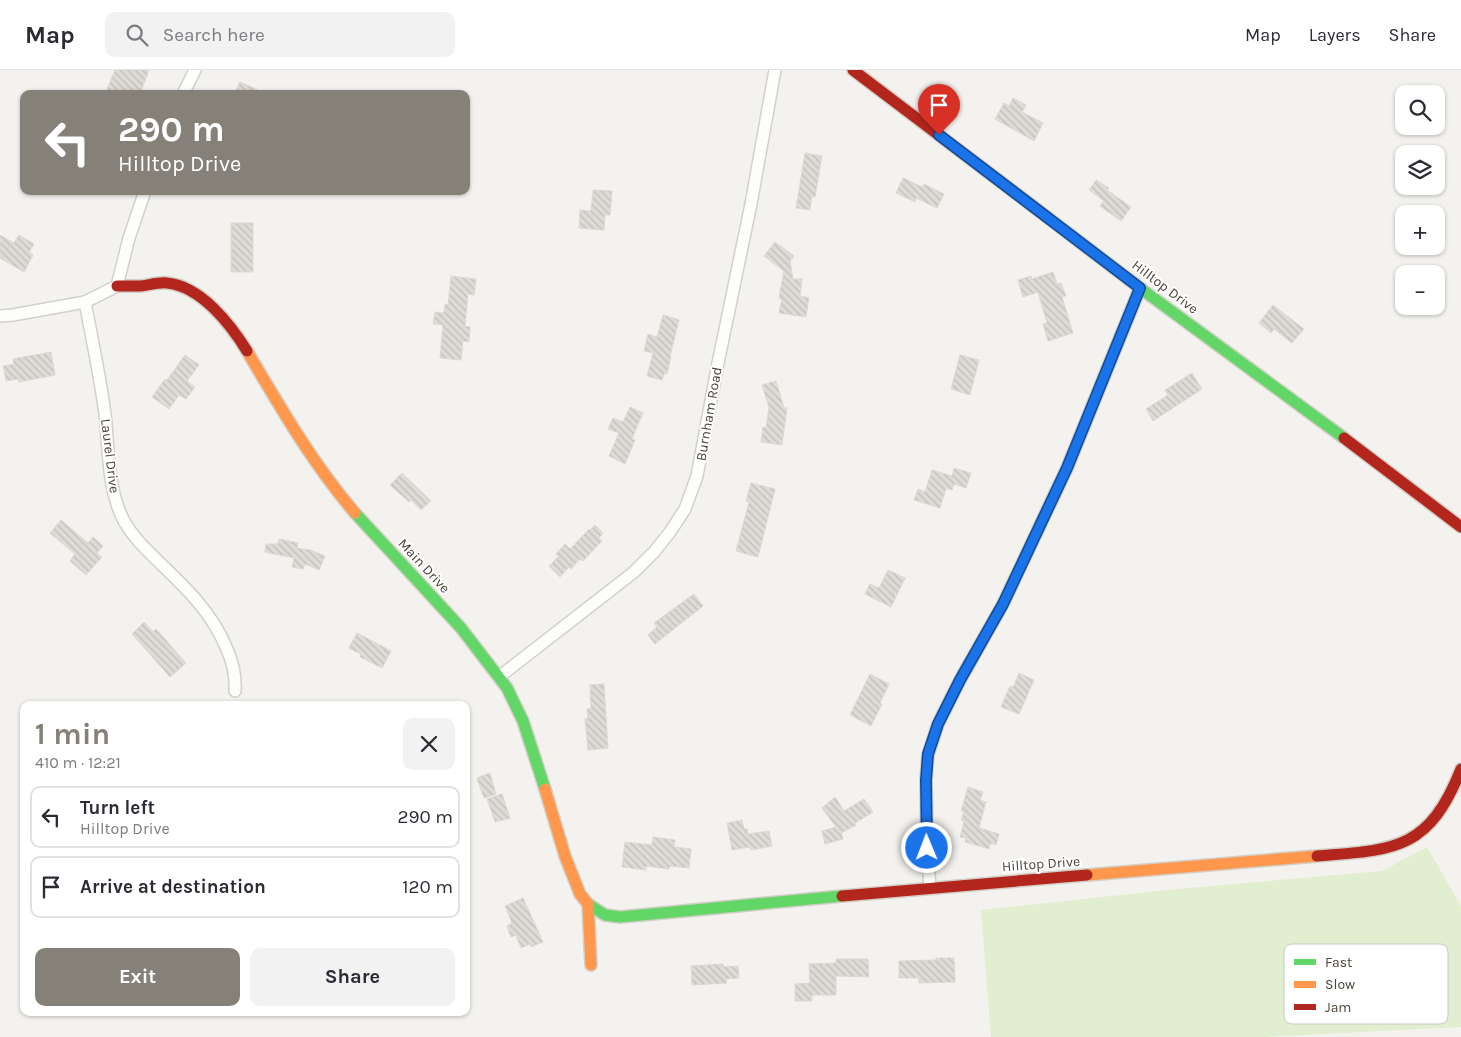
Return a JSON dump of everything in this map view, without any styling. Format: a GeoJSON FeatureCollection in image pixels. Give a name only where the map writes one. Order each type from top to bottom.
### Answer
{"type":"FeatureCollection","features":[{"type":"Feature","properties":{"kind":"street"},"geometry":{"type":"LineString","coordinates":[[185,90],[195,70]]}},
{"type":"Feature","properties":{"kind":"street","name":"Burnham Road"},"geometry":{"type":"LineString","coordinates":[[499,676],[634,572],[670,532],[684,509],[697,476],[751,204],[775,70]]}},
{"type":"Feature","properties":{"kind":"street","name":"Hilltop Drive"},"geometry":{"type":"LineString","coordinates":[[853,70],[1140,288],[1461,526]]}},
{"type":"Feature","properties":{"kind":"street"},"geometry":{"type":"LineString","coordinates":[[0,316],[85,302],[117,286],[129,238],[144,195]]}},
{"type":"Feature","properties":{"kind":"street","name":"Main Drive"},"geometry":{"type":"LineString","coordinates":[[117,286],[167,283],[182,287],[206,300],[236,333],[285,415],[337,492],[461,628],[499,676],[523,721],[542,776],[565,856],[580,894],[588,904],[591,965]]}},
{"type":"Feature","properties":{"kind":"street"},"geometry":{"type":"LineString","coordinates":[[930,887],[927,848],[926,780],[928,754],[938,724],[960,680],[1003,604],[1067,468],[1140,288]]}},
{"type":"Feature","properties":{"kind":"street","name":"Laurel Drive"},"geometry":{"type":"LineString","coordinates":[[85,302],[105,413],[111,472],[117,503],[124,521],[137,540],[190,592],[220,631],[231,657],[235,691]]}},
{"type":"Feature","properties":{"kind":"street","name":"Hilltop Drive"},"geometry":{"type":"LineString","coordinates":[[588,904],[603,915],[613,917],[930,887],[1196,867],[1381,849],[1400,844],[1421,833],[1439,813],[1461,769]]}},
{"type":"Feature","properties":{"kind":"green space"},"geometry":{"type":"Polygon","coordinates":[[[1427,847],[1461,906],[1461,1027],[1264,1037],[991,1037],[981,910],[1177,889],[1382,871],[1427,847]]]}},
{"type":"Feature","properties":{"kind":"building"},"geometry":{"type":"Polygon","coordinates":[[[115,70],[149,70],[142,90],[107,90],[115,70]]]}},
{"type":"Feature","properties":{"kind":"building"},"geometry":{"type":"Polygon","coordinates":[[[240,82],[258,90],[236,90],[240,82]]]}},
{"type":"Feature","properties":{"kind":"building"},"geometry":{"type":"Polygon","coordinates":[[[1013,98],[1026,105],[1022,112],[1043,123],[1034,141],[995,119],[1004,103],[1009,106],[1013,98]]]}},
{"type":"Feature","properties":{"kind":"building"},"geometry":{"type":"Polygon","coordinates":[[[805,153],[822,156],[815,197],[812,196],[810,210],[796,208],[805,153]]]}},
{"type":"Feature","properties":{"kind":"building"},"geometry":{"type":"Polygon","coordinates":[[[903,178],[922,187],[924,184],[944,194],[937,208],[916,198],[915,202],[896,193],[903,178]]]}},
{"type":"Feature","properties":{"kind":"building"},"geometry":{"type":"Polygon","coordinates":[[[1096,180],[1109,188],[1107,190],[1131,207],[1121,221],[1100,206],[1104,201],[1089,190],[1096,180]]]}},
{"type":"Feature","properties":{"kind":"building"},"geometry":{"type":"Polygon","coordinates":[[[593,190],[612,191],[610,215],[605,215],[604,230],[579,228],[580,210],[591,211],[593,190]]]}},
{"type":"Feature","properties":{"kind":"building"},"geometry":{"type":"Polygon","coordinates":[[[231,223],[253,223],[253,272],[231,272],[231,223]]]}},
{"type":"Feature","properties":{"kind":"building"},"geometry":{"type":"Polygon","coordinates":[[[0,235],[14,243],[19,235],[34,244],[29,252],[33,255],[24,272],[0,258],[0,235]]]}},
{"type":"Feature","properties":{"kind":"building"},"geometry":{"type":"Polygon","coordinates":[[[775,242],[794,256],[790,261],[793,279],[802,279],[800,296],[809,298],[806,317],[779,313],[782,299],[779,298],[784,271],[764,256],[775,242]]]}},
{"type":"Feature","properties":{"kind":"building"},"geometry":{"type":"Polygon","coordinates":[[[1053,272],[1057,284],[1061,283],[1066,296],[1062,297],[1073,333],[1048,341],[1043,324],[1047,323],[1038,292],[1023,297],[1018,280],[1031,276],[1032,279],[1053,272]]]}},
{"type":"Feature","properties":{"kind":"building"},"geometry":{"type":"Polygon","coordinates":[[[451,276],[476,279],[474,295],[468,294],[465,326],[470,327],[469,342],[463,341],[461,360],[440,358],[443,325],[433,324],[435,312],[444,313],[445,304],[448,305],[451,276]]]}},
{"type":"Feature","properties":{"kind":"building"},"geometry":{"type":"Polygon","coordinates":[[[1273,305],[1304,329],[1292,343],[1274,329],[1271,333],[1259,323],[1273,305]]]}},
{"type":"Feature","properties":{"kind":"building"},"geometry":{"type":"Polygon","coordinates":[[[663,315],[679,320],[667,374],[664,374],[662,380],[647,376],[653,353],[644,351],[648,334],[657,337],[663,315]]]}},
{"type":"Feature","properties":{"kind":"building"},"geometry":{"type":"Polygon","coordinates":[[[51,352],[55,375],[19,382],[18,379],[6,381],[3,366],[14,364],[13,359],[51,352]]]}},
{"type":"Feature","properties":{"kind":"building"},"geometry":{"type":"Polygon","coordinates":[[[185,355],[199,365],[187,381],[195,387],[186,399],[179,395],[169,409],[152,397],[185,355]]]}},
{"type":"Feature","properties":{"kind":"building"},"geometry":{"type":"Polygon","coordinates":[[[960,355],[979,360],[970,395],[951,389],[960,355]]]}},
{"type":"Feature","properties":{"kind":"building"},"geometry":{"type":"Polygon","coordinates":[[[1192,373],[1202,389],[1153,421],[1146,409],[1168,395],[1165,390],[1192,373]]]}},
{"type":"Feature","properties":{"kind":"building"},"geometry":{"type":"Polygon","coordinates":[[[776,381],[784,408],[787,408],[782,445],[761,442],[763,427],[766,428],[769,407],[762,385],[776,381]]]}},
{"type":"Feature","properties":{"kind":"building"},"geometry":{"type":"Polygon","coordinates":[[[630,407],[643,413],[632,439],[635,440],[625,464],[609,456],[619,433],[608,429],[613,418],[623,422],[630,407]]]}},
{"type":"Feature","properties":{"kind":"building"},"geometry":{"type":"Polygon","coordinates":[[[954,468],[971,473],[966,488],[954,484],[952,490],[946,488],[940,508],[914,500],[918,489],[925,492],[932,470],[952,476],[954,468]]]}},
{"type":"Feature","properties":{"kind":"building"},"geometry":{"type":"Polygon","coordinates":[[[402,473],[431,501],[421,510],[411,500],[409,502],[390,485],[402,473]]]}},
{"type":"Feature","properties":{"kind":"building"},"geometry":{"type":"Polygon","coordinates":[[[751,483],[775,489],[758,557],[736,551],[749,502],[746,501],[751,483]]]}},
{"type":"Feature","properties":{"kind":"building"},"geometry":{"type":"Polygon","coordinates":[[[61,520],[88,543],[93,537],[103,546],[97,553],[102,557],[86,575],[70,561],[75,554],[50,533],[61,520]]]}},
{"type":"Feature","properties":{"kind":"building"},"geometry":{"type":"Polygon","coordinates":[[[595,525],[603,533],[599,538],[602,541],[583,561],[580,559],[560,577],[549,566],[559,556],[556,554],[565,544],[570,549],[595,525]]]}},
{"type":"Feature","properties":{"kind":"building"},"geometry":{"type":"Polygon","coordinates":[[[279,539],[298,543],[297,548],[310,550],[325,556],[319,570],[305,564],[303,569],[292,567],[294,558],[265,552],[266,544],[278,544],[279,539]]]}},
{"type":"Feature","properties":{"kind":"building"},"geometry":{"type":"Polygon","coordinates":[[[888,570],[905,578],[891,607],[865,594],[870,584],[879,588],[888,570]]]}},
{"type":"Feature","properties":{"kind":"building"},"geometry":{"type":"Polygon","coordinates":[[[694,594],[703,606],[655,644],[648,635],[657,627],[654,623],[694,594]]]}},
{"type":"Feature","properties":{"kind":"building"},"geometry":{"type":"Polygon","coordinates":[[[144,622],[153,632],[156,629],[186,663],[170,677],[132,634],[144,622]]]}},
{"type":"Feature","properties":{"kind":"building"},"geometry":{"type":"Polygon","coordinates":[[[357,633],[391,651],[382,668],[360,657],[361,654],[349,648],[357,633]]]}},
{"type":"Feature","properties":{"kind":"building"},"geometry":{"type":"Polygon","coordinates":[[[1019,673],[1034,680],[1019,714],[1001,707],[1010,686],[1013,687],[1019,673]]]}},
{"type":"Feature","properties":{"kind":"building"},"geometry":{"type":"Polygon","coordinates":[[[870,674],[889,684],[871,726],[850,715],[870,674]]]}},
{"type":"Feature","properties":{"kind":"building"},"geometry":{"type":"Polygon","coordinates":[[[604,684],[608,748],[588,750],[585,719],[588,719],[587,709],[591,708],[590,685],[604,684]]]}},
{"type":"Feature","properties":{"kind":"building"},"geometry":{"type":"Polygon","coordinates":[[[490,773],[496,794],[484,798],[477,778],[490,773]]]}},
{"type":"Feature","properties":{"kind":"building"},"geometry":{"type":"Polygon","coordinates":[[[968,787],[983,792],[980,800],[986,802],[979,828],[999,834],[996,845],[991,843],[989,849],[965,842],[966,838],[960,837],[964,821],[961,820],[964,812],[961,811],[968,787]]]}},
{"type":"Feature","properties":{"kind":"building"},"geometry":{"type":"Polygon","coordinates":[[[502,794],[510,818],[495,822],[487,799],[502,794]]]}},
{"type":"Feature","properties":{"kind":"building"},"geometry":{"type":"Polygon","coordinates":[[[835,797],[844,811],[864,799],[873,812],[855,823],[856,825],[841,833],[843,839],[825,844],[822,831],[836,827],[822,808],[835,797]]]}},
{"type":"Feature","properties":{"kind":"building"},"geometry":{"type":"Polygon","coordinates":[[[742,820],[744,829],[747,829],[748,834],[769,831],[772,846],[751,850],[750,847],[732,850],[727,823],[742,820]]]}},
{"type":"Feature","properties":{"kind":"building"},"geometry":{"type":"Polygon","coordinates":[[[653,837],[675,840],[674,847],[691,849],[689,868],[670,866],[669,869],[646,866],[646,870],[622,867],[625,842],[652,845],[653,837]]]}},
{"type":"Feature","properties":{"kind":"building"},"geometry":{"type":"Polygon","coordinates":[[[523,898],[543,942],[531,947],[530,944],[521,948],[516,935],[511,937],[507,926],[512,923],[505,906],[523,898]]]}},
{"type":"Feature","properties":{"kind":"building"},"geometry":{"type":"Polygon","coordinates":[[[936,958],[954,958],[955,982],[919,983],[919,978],[899,978],[899,961],[936,960],[936,958]]]}},
{"type":"Feature","properties":{"kind":"building"},"geometry":{"type":"Polygon","coordinates":[[[836,959],[868,959],[869,977],[836,976],[836,995],[812,995],[812,1001],[795,1001],[795,984],[810,983],[809,964],[836,963],[836,959]]]}},
{"type":"Feature","properties":{"kind":"building"},"geometry":{"type":"Polygon","coordinates":[[[723,964],[723,967],[738,966],[739,978],[726,979],[727,983],[692,985],[691,966],[723,964]]]}},
{"type":"Feature","properties":{"kind":"traffic: fast"},"geometry":{"type":"LineString","coordinates":[[1047,217],[1344,438]]}},
{"type":"Feature","properties":{"kind":"traffic: fast"},"geometry":{"type":"LineString","coordinates":[[355,513],[461,628],[507,688],[523,721],[545,789]]}},
{"type":"Feature","properties":{"kind":"traffic: fast"},"geometry":{"type":"LineString","coordinates":[[588,904],[605,915],[620,917],[842,896]]}},
{"type":"Feature","properties":{"kind":"traffic: slow"},"geometry":{"type":"LineString","coordinates":[[247,351],[311,455],[355,513]]}},
{"type":"Feature","properties":{"kind":"traffic: slow"},"geometry":{"type":"LineString","coordinates":[[545,789],[565,856],[580,894],[588,904],[591,965]]}},
{"type":"Feature","properties":{"kind":"traffic: slow"},"geometry":{"type":"LineString","coordinates":[[1087,875],[1317,856]]}},
{"type":"Feature","properties":{"kind":"traffic: jam"},"geometry":{"type":"LineString","coordinates":[[853,70],[1047,217]]}},
{"type":"Feature","properties":{"kind":"traffic: jam"},"geometry":{"type":"LineString","coordinates":[[117,286],[167,283],[192,291],[214,308],[233,330],[247,351]]}},
{"type":"Feature","properties":{"kind":"traffic: jam"},"geometry":{"type":"LineString","coordinates":[[1344,438],[1461,527]]}},
{"type":"Feature","properties":{"kind":"traffic: jam"},"geometry":{"type":"LineString","coordinates":[[1317,856],[1368,851],[1406,841],[1422,831],[1436,816],[1449,796],[1461,769]]}},
{"type":"Feature","properties":{"kind":"traffic: jam"},"geometry":{"type":"LineString","coordinates":[[842,896],[1087,875]]}},
{"type":"Feature","properties":{"kind":"route"},"geometry":{"type":"LineString","coordinates":[[927,848],[926,780],[928,754],[938,724],[960,680],[1003,604],[1067,468],[1140,288],[939,135]]}}]}
